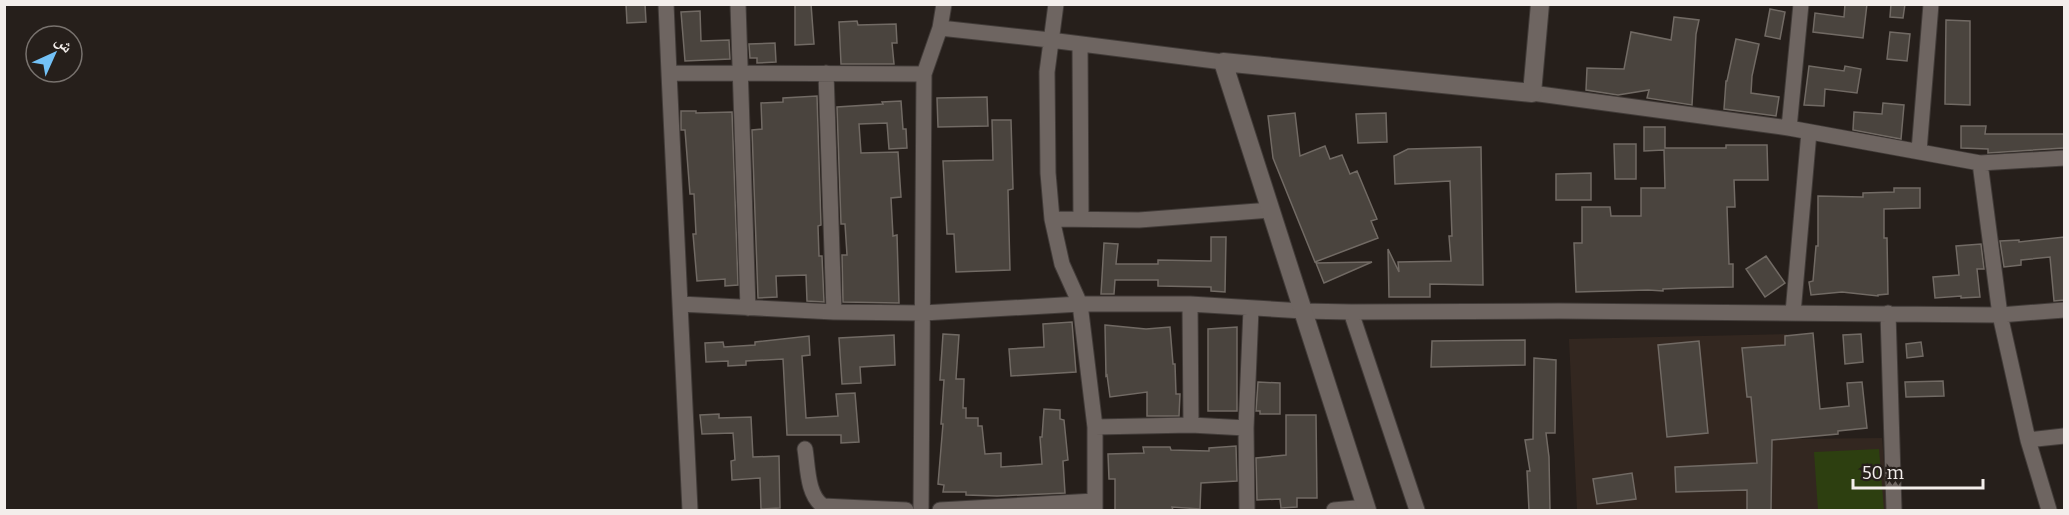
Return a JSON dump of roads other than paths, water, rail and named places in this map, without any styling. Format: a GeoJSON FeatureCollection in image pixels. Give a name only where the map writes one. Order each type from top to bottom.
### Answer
{"type":"FeatureCollection","features":[{"type":"Feature","properties":{"kind":"street"},"geometry":{"type":"LineString","coordinates":[[666,4],[690,510]]}},
{"type":"Feature","properties":{"kind":"street"},"geometry":{"type":"LineString","coordinates":[[738,4],[748,308]]}},
{"type":"Feature","properties":{"kind":"street"},"geometry":{"type":"LineString","coordinates":[[921,510],[924,74],[940,28],[944,4]]}},
{"type":"Feature","properties":{"kind":"street"},"geometry":{"type":"LineString","coordinates":[[940,510],[1094,506],[1095,427],[1080,304],[1062,264],[1052,219],[1048,173],[1047,72],[1056,4]]}},
{"type":"Feature","properties":{"kind":"street"},"geometry":{"type":"LineString","coordinates":[[1532,93],[1540,4]]}},
{"type":"Feature","properties":{"kind":"street"},"geometry":{"type":"LineString","coordinates":[[1789,128],[1801,4]]}},
{"type":"Feature","properties":{"kind":"street"},"geometry":{"type":"LineString","coordinates":[[1919,151],[1931,4]]}},
{"type":"Feature","properties":{"kind":"street"},"geometry":{"type":"LineString","coordinates":[[940,28],[1223,62],[1532,93],[1789,128],[1980,163],[2064,158]]}},
{"type":"Feature","properties":{"kind":"street"},"geometry":{"type":"LineString","coordinates":[[1080,44],[1082,219]]}},
{"type":"Feature","properties":{"kind":"street"},"geometry":{"type":"LineString","coordinates":[[1223,62],[1367,509],[1334,510]]}},
{"type":"Feature","properties":{"kind":"street"},"geometry":{"type":"LineString","coordinates":[[669,73],[924,74]]}},
{"type":"Feature","properties":{"kind":"street"},"geometry":{"type":"LineString","coordinates":[[826,73],[834,312]]}},
{"type":"Feature","properties":{"kind":"street"},"geometry":{"type":"LineString","coordinates":[[1793,313],[1809,132]]}},
{"type":"Feature","properties":{"kind":"street"},"geometry":{"type":"LineString","coordinates":[[1980,163],[2000,315],[2028,440],[2049,510]]}},
{"type":"Feature","properties":{"kind":"street"},"geometry":{"type":"LineString","coordinates":[[1052,219],[1138,220],[1271,210]]}},
{"type":"Feature","properties":{"kind":"street"},"geometry":{"type":"LineString","coordinates":[[680,304],[834,312],[923,313],[1080,304],[1190,304],[1251,309],[1351,312],[2000,315],[2064,310]]}},
{"type":"Feature","properties":{"kind":"street"},"geometry":{"type":"LineString","coordinates":[[1190,304],[1191,425]]}},
{"type":"Feature","properties":{"kind":"street"},"geometry":{"type":"LineString","coordinates":[[1247,510],[1246,428],[1251,309]]}},
{"type":"Feature","properties":{"kind":"street"},"geometry":{"type":"LineString","coordinates":[[1351,312],[1417,510]]}},
{"type":"Feature","properties":{"kind":"street"},"geometry":{"type":"LineString","coordinates":[[1888,314],[1894,510]]}},
{"type":"Feature","properties":{"kind":"street"},"geometry":{"type":"LineString","coordinates":[[1095,427],[1191,425],[1246,428]]}},
{"type":"Feature","properties":{"kind":"street"},"geometry":{"type":"LineString","coordinates":[[2028,440],[2064,436]]}},
{"type":"Feature","properties":{"kind":"street"},"geometry":{"type":"LineString","coordinates":[[805,449],[812,492],[823,506],[866,510],[906,510]]}}]}
